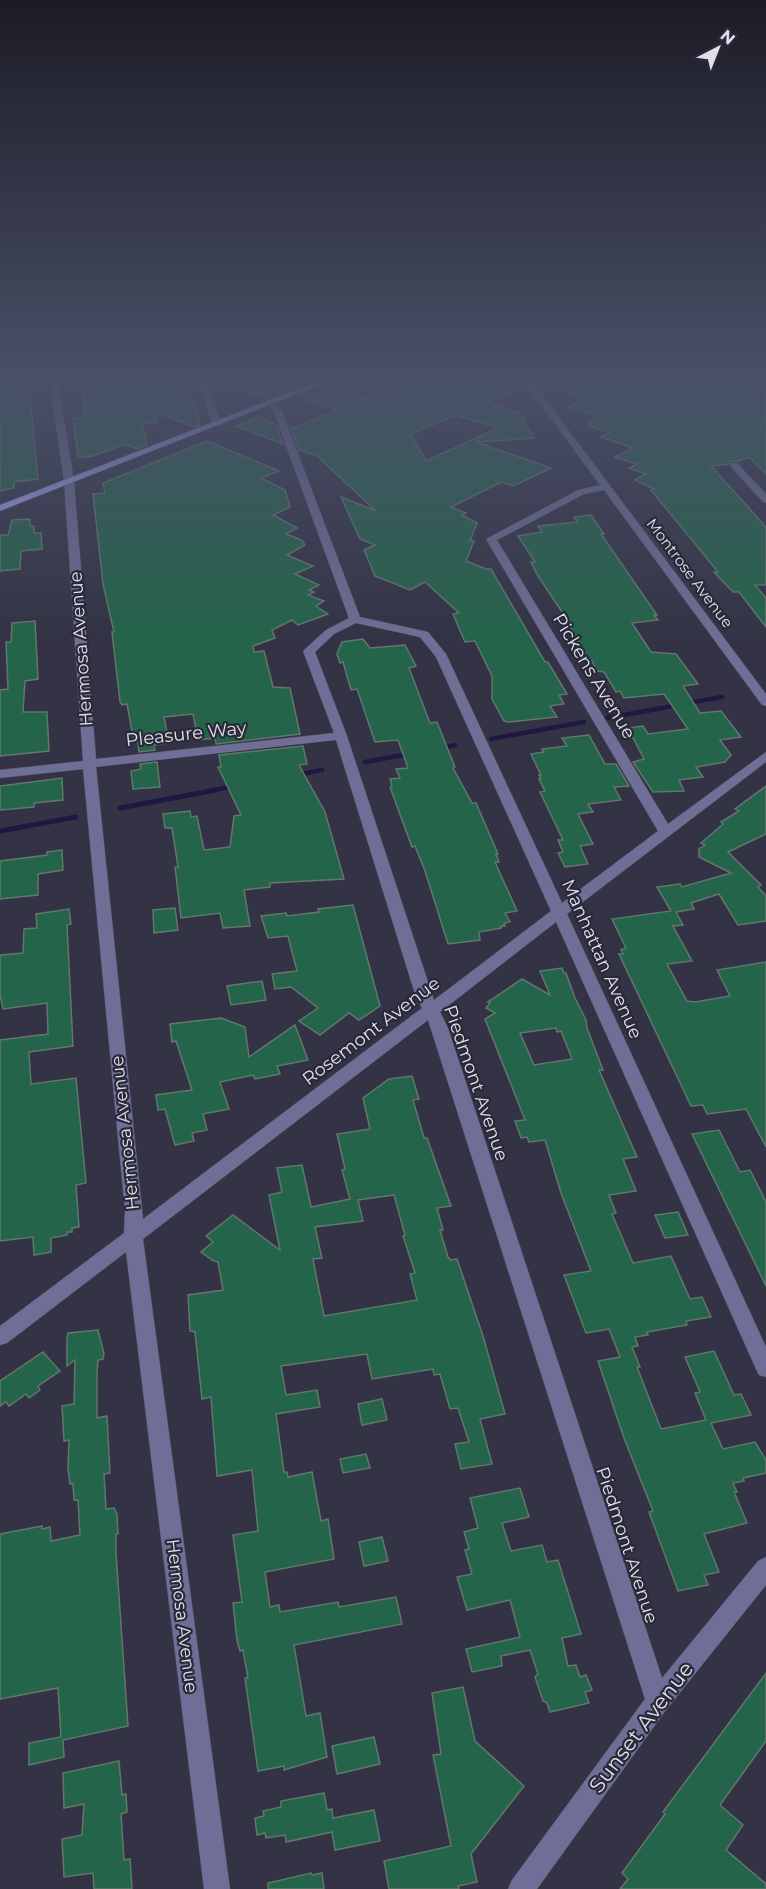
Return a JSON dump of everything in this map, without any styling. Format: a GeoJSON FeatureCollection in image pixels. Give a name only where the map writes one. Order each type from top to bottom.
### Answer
{"type":"FeatureCollection","features":[{"type":"Feature","properties":{"kind":"main road"},"geometry":{"type":"LineString","coordinates":[[0,508],[114,464]]}},
{"type":"Feature","properties":{"kind":"street","name":"Hermosa Avenue"},"geometry":{"type":"LineString","coordinates":[[66,464],[90,763],[134,1211],[133,1236],[217,1889]]}},
{"type":"Feature","properties":{"kind":"street"},"geometry":{"type":"LineString","coordinates":[[297,464],[355,619]]}},
{"type":"Feature","properties":{"kind":"street","name":"Montrose Avenue"},"geometry":{"type":"LineString","coordinates":[[589,464],[766,702]]}},
{"type":"Feature","properties":{"kind":"street"},"geometry":{"type":"LineString","coordinates":[[734,465],[766,500]]}},
{"type":"Feature","properties":{"kind":"street","name":"Pickens Avenue"},"geometry":{"type":"LineString","coordinates":[[606,487],[581,492],[491,539],[666,832]]}},
{"type":"Feature","properties":{"kind":"street","name":"Piedmont Avenue"},"geometry":{"type":"LineString","coordinates":[[355,619],[330,632],[309,651],[341,736],[423,994],[440,1028],[658,1702]]}},
{"type":"Feature","properties":{"kind":"street","name":"Manhattan Avenue"},"geometry":{"type":"LineString","coordinates":[[355,619],[424,634],[442,656],[766,1369]]}},
{"type":"Feature","properties":{"kind":"street","name":"Pleasure Way"},"geometry":{"type":"LineString","coordinates":[[0,774],[341,736]]}},
{"type":"Feature","properties":{"kind":"street","name":"Rosemont Avenue"},"geometry":{"type":"LineString","coordinates":[[0,1337],[766,756]]}},
{"type":"Feature","properties":{"kind":"street","name":"Sunset Avenue"},"geometry":{"type":"LineString","coordinates":[[521,1889],[658,1702],[766,1568]]}},
{"type":"Feature","properties":{"kind":"building"},"geometry":{"type":"Polygon","coordinates":[[[0,464],[37,464],[38,479],[14,482],[14,488],[0,491],[0,464]]]}},
{"type":"Feature","properties":{"kind":"building"},"geometry":{"type":"Polygon","coordinates":[[[150,464],[263,464],[279,471],[261,478],[285,490],[290,507],[273,515],[297,528],[286,534],[302,540],[305,545],[287,555],[313,566],[295,574],[319,585],[309,590],[314,592],[308,595],[324,601],[316,606],[328,614],[298,625],[292,620],[272,630],[275,638],[253,646],[254,652],[264,651],[273,687],[290,688],[300,734],[216,744],[215,738],[198,740],[193,714],[164,717],[169,743],[154,745],[155,750],[139,752],[138,742],[134,742],[127,704],[122,705],[120,702],[112,632],[114,632],[103,584],[93,494],[105,493],[103,483],[150,464]]]}},
{"type":"Feature","properties":{"kind":"building"},"geometry":{"type":"Polygon","coordinates":[[[326,464],[540,464],[551,468],[513,486],[501,482],[451,507],[466,513],[462,515],[477,523],[470,541],[474,541],[466,561],[491,569],[545,662],[548,662],[567,694],[559,695],[564,704],[550,706],[557,717],[504,721],[492,699],[492,676],[475,641],[465,642],[453,614],[459,613],[425,582],[410,590],[375,576],[364,550],[375,545],[360,539],[341,497],[376,511],[326,464]]]}},
{"type":"Feature","properties":{"kind":"building"},"geometry":{"type":"Polygon","coordinates":[[[637,464],[728,464],[711,466],[766,527],[766,585],[755,585],[766,598],[766,627],[739,592],[733,592],[714,572],[718,572],[651,490],[654,489],[635,480],[646,474],[629,468],[637,464]]]}},
{"type":"Feature","properties":{"kind":"building"},"geometry":{"type":"Polygon","coordinates":[[[756,464],[766,464],[766,474],[756,464]]]}},
{"type":"Feature","properties":{"kind":"building"},"geometry":{"type":"Polygon","coordinates":[[[591,515],[604,534],[601,534],[657,615],[654,615],[658,620],[632,623],[651,652],[676,654],[698,684],[683,686],[700,713],[721,711],[741,737],[720,740],[731,755],[725,762],[696,767],[703,777],[679,780],[684,791],[653,792],[633,762],[644,759],[628,728],[643,726],[648,734],[688,729],[664,694],[624,698],[620,691],[616,692],[604,672],[597,671],[538,576],[531,562],[535,562],[518,536],[542,532],[538,526],[578,522],[574,517],[591,515]]]}},
{"type":"Feature","properties":{"kind":"building"},"geometry":{"type":"Polygon","coordinates":[[[30,519],[30,526],[34,526],[34,533],[41,533],[42,549],[21,551],[20,569],[0,571],[0,535],[8,535],[12,520],[30,519]]]}},
{"type":"Feature","properties":{"kind":"building"},"geometry":{"type":"Polygon","coordinates":[[[35,621],[38,679],[25,681],[23,712],[47,712],[49,751],[0,756],[0,690],[8,689],[6,642],[11,642],[12,623],[35,621]]]}},
{"type":"Feature","properties":{"kind":"building"},"geometry":{"type":"Polygon","coordinates":[[[363,639],[370,648],[405,645],[416,666],[409,668],[430,723],[437,722],[455,767],[453,768],[472,803],[476,803],[498,854],[496,854],[499,862],[495,862],[517,911],[505,913],[510,922],[504,923],[505,926],[479,932],[480,940],[448,944],[425,871],[415,846],[412,847],[390,787],[392,786],[390,779],[400,778],[396,769],[408,768],[398,740],[375,742],[357,689],[351,690],[343,662],[340,663],[337,654],[342,642],[363,639]]]}},
{"type":"Feature","properties":{"kind":"building"},"geometry":{"type":"Polygon","coordinates":[[[589,735],[605,764],[616,764],[629,786],[614,787],[621,800],[588,804],[593,812],[578,814],[593,844],[580,846],[588,864],[565,867],[558,853],[563,852],[558,840],[563,840],[540,792],[545,791],[539,779],[541,775],[531,754],[544,752],[542,749],[567,746],[562,738],[589,735]]]}},
{"type":"Feature","properties":{"kind":"building"},"geometry":{"type":"Polygon","coordinates":[[[303,746],[307,764],[299,765],[325,812],[344,879],[270,883],[270,887],[244,890],[250,926],[223,928],[220,913],[181,918],[175,867],[178,867],[172,828],[165,828],[163,814],[190,811],[191,817],[197,816],[204,850],[230,847],[234,816],[241,815],[218,767],[221,767],[219,755],[303,746]]]}},
{"type":"Feature","properties":{"kind":"building"},"geometry":{"type":"Polygon","coordinates":[[[157,762],[160,787],[133,789],[131,771],[141,769],[140,764],[157,762]]]}},
{"type":"Feature","properties":{"kind":"building"},"geometry":{"type":"Polygon","coordinates":[[[62,778],[63,800],[34,803],[34,807],[0,810],[0,786],[62,778]]]}},
{"type":"Feature","properties":{"kind":"building"},"geometry":{"type":"Polygon","coordinates":[[[766,786],[766,834],[728,852],[761,885],[758,887],[766,896],[766,921],[738,925],[719,894],[691,903],[694,909],[676,912],[683,925],[673,926],[692,961],[667,964],[687,1001],[695,1002],[730,996],[717,970],[766,962],[766,1147],[746,1109],[707,1114],[703,1105],[691,1106],[619,954],[623,954],[621,950],[626,948],[612,919],[671,911],[657,887],[680,884],[682,887],[731,873],[699,857],[699,849],[705,845],[701,843],[723,824],[721,822],[739,811],[735,809],[766,786]]]}},
{"type":"Feature","properties":{"kind":"building"},"geometry":{"type":"Polygon","coordinates":[[[62,850],[63,870],[38,874],[38,895],[0,899],[0,861],[47,855],[47,852],[62,850]]]}},
{"type":"Feature","properties":{"kind":"building"},"geometry":{"type":"Polygon","coordinates":[[[353,905],[380,1006],[359,1020],[349,1013],[320,1035],[299,1021],[318,1008],[291,987],[275,989],[272,974],[297,971],[288,936],[268,938],[261,916],[286,913],[287,916],[319,912],[318,909],[353,905]]]}},
{"type":"Feature","properties":{"kind":"building"},"geometry":{"type":"Polygon","coordinates":[[[175,908],[178,930],[154,933],[153,910],[175,908]]]}},
{"type":"Feature","properties":{"kind":"building"},"geometry":{"type":"Polygon","coordinates":[[[69,909],[71,924],[67,925],[73,1046],[29,1052],[31,1084],[76,1078],[86,1183],[76,1185],[79,1227],[72,1228],[72,1232],[67,1232],[67,1235],[51,1238],[51,1252],[34,1255],[33,1237],[0,1241],[0,1040],[48,1034],[47,1003],[3,1009],[0,994],[0,955],[23,953],[24,929],[37,928],[36,914],[69,909]]]}},
{"type":"Feature","properties":{"kind":"building"},"geometry":{"type":"Polygon","coordinates":[[[562,968],[566,973],[586,1020],[603,1070],[599,1070],[637,1157],[623,1159],[636,1191],[609,1195],[616,1213],[612,1214],[633,1263],[671,1256],[690,1299],[702,1297],[711,1317],[686,1321],[687,1325],[647,1332],[648,1335],[635,1337],[638,1346],[632,1347],[640,1367],[637,1367],[661,1429],[706,1420],[695,1393],[700,1392],[685,1357],[714,1351],[734,1395],[741,1394],[751,1415],[711,1423],[723,1449],[755,1442],[766,1460],[766,1473],[743,1478],[744,1481],[733,1483],[737,1492],[734,1492],[747,1523],[704,1534],[719,1572],[704,1575],[708,1585],[678,1591],[649,1512],[653,1511],[624,1438],[598,1361],[620,1357],[609,1329],[586,1333],[564,1275],[591,1271],[561,1193],[545,1140],[529,1142],[527,1137],[521,1138],[515,1121],[525,1120],[485,1019],[495,1013],[486,1008],[490,1003],[488,1002],[522,979],[550,995],[540,971],[562,968]],[[556,1028],[520,1033],[534,1065],[572,1059],[561,1031],[557,1032],[556,1028]]]}},
{"type":"Feature","properties":{"kind":"building"},"geometry":{"type":"Polygon","coordinates":[[[262,981],[266,1000],[231,1005],[227,986],[262,981]]]}},
{"type":"Feature","properties":{"kind":"building"},"geometry":{"type":"Polygon","coordinates":[[[221,1018],[245,1027],[249,1057],[295,1025],[308,1060],[277,1066],[280,1074],[255,1079],[253,1075],[220,1082],[229,1109],[203,1114],[207,1130],[192,1133],[194,1141],[175,1145],[165,1109],[158,1110],[156,1095],[192,1090],[176,1041],[172,1042],[170,1024],[221,1018]]]}},
{"type":"Feature","properties":{"kind":"building"},"geometry":{"type":"Polygon","coordinates":[[[412,1076],[419,1099],[413,1100],[424,1138],[427,1138],[451,1206],[437,1208],[443,1230],[440,1230],[448,1257],[451,1260],[457,1259],[483,1336],[505,1414],[480,1419],[492,1464],[461,1469],[455,1444],[469,1442],[458,1408],[450,1409],[440,1374],[434,1375],[433,1369],[372,1379],[367,1354],[281,1366],[286,1395],[317,1390],[320,1407],[276,1414],[284,1472],[287,1472],[288,1477],[312,1472],[321,1521],[328,1519],[334,1559],[265,1572],[270,1607],[279,1605],[280,1612],[338,1602],[339,1607],[396,1597],[402,1624],[294,1645],[306,1716],[320,1713],[327,1757],[284,1770],[284,1766],[258,1771],[245,1678],[248,1678],[243,1650],[240,1651],[237,1640],[233,1603],[242,1602],[233,1535],[258,1531],[252,1470],[217,1476],[211,1397],[202,1399],[195,1332],[190,1331],[188,1295],[223,1290],[218,1262],[201,1252],[213,1242],[206,1236],[233,1215],[280,1250],[269,1195],[282,1192],[277,1168],[302,1165],[311,1207],[350,1199],[342,1170],[345,1169],[337,1134],[370,1129],[363,1098],[389,1079],[412,1076]],[[394,1195],[358,1200],[363,1221],[315,1227],[322,1258],[313,1259],[324,1316],[417,1300],[410,1274],[415,1273],[403,1236],[405,1235],[394,1195]]]}},
{"type":"Feature","properties":{"kind":"building"},"geometry":{"type":"Polygon","coordinates":[[[719,1130],[740,1172],[750,1170],[766,1202],[766,1286],[692,1134],[719,1130]]]}},
{"type":"Feature","properties":{"kind":"building"},"geometry":{"type":"Polygon","coordinates":[[[678,1212],[688,1235],[665,1238],[655,1215],[678,1212]]]}},
{"type":"Feature","properties":{"kind":"building"},"geometry":{"type":"Polygon","coordinates":[[[98,1330],[104,1354],[103,1359],[98,1360],[97,1418],[107,1416],[110,1473],[104,1474],[106,1509],[114,1508],[117,1514],[116,1553],[128,1726],[63,1740],[64,1757],[29,1765],[29,1743],[61,1737],[58,1688],[0,1699],[0,1534],[42,1526],[42,1529],[50,1527],[51,1541],[80,1535],[78,1500],[74,1500],[73,1484],[70,1484],[68,1468],[69,1440],[64,1441],[62,1406],[74,1404],[75,1360],[67,1366],[67,1338],[68,1333],[98,1330]]]}},
{"type":"Feature","properties":{"kind":"building"},"geometry":{"type":"Polygon","coordinates":[[[43,1352],[60,1371],[38,1386],[40,1390],[29,1398],[26,1394],[9,1406],[6,1402],[0,1406],[0,1381],[43,1352]]]}},
{"type":"Feature","properties":{"kind":"building"},"geometry":{"type":"Polygon","coordinates":[[[382,1399],[387,1420],[362,1425],[358,1404],[382,1399]]]}},
{"type":"Feature","properties":{"kind":"building"},"geometry":{"type":"Polygon","coordinates":[[[366,1454],[370,1468],[343,1473],[340,1459],[366,1454]]]}},
{"type":"Feature","properties":{"kind":"building"},"geometry":{"type":"Polygon","coordinates":[[[520,1488],[529,1517],[502,1523],[511,1551],[542,1545],[547,1562],[558,1560],[581,1634],[562,1638],[568,1666],[576,1665],[580,1677],[586,1675],[592,1690],[585,1692],[589,1703],[550,1712],[547,1703],[543,1701],[535,1677],[538,1674],[530,1650],[501,1656],[502,1666],[472,1672],[466,1649],[520,1637],[510,1600],[467,1610],[457,1577],[472,1574],[465,1550],[469,1549],[464,1532],[478,1528],[470,1498],[520,1488]]]}},
{"type":"Feature","properties":{"kind":"building"},"geometry":{"type":"Polygon","coordinates":[[[382,1537],[388,1561],[364,1566],[359,1542],[382,1537]]]}},
{"type":"Feature","properties":{"kind":"building"},"geometry":{"type":"Polygon","coordinates":[[[766,1673],[766,1741],[720,1805],[743,1825],[726,1850],[766,1884],[766,1889],[620,1889],[628,1879],[622,1873],[665,1814],[663,1812],[766,1673]]]}},
{"type":"Feature","properties":{"kind":"building"},"geometry":{"type":"Polygon","coordinates":[[[463,1687],[475,1741],[524,1786],[471,1854],[477,1882],[458,1886],[459,1889],[389,1889],[384,1861],[451,1846],[433,1755],[441,1754],[432,1693],[463,1687]]]}},
{"type":"Feature","properties":{"kind":"building"},"geometry":{"type":"Polygon","coordinates":[[[374,1737],[380,1764],[337,1774],[332,1746],[374,1737]]]}},
{"type":"Feature","properties":{"kind":"building"},"geometry":{"type":"Polygon","coordinates":[[[119,1761],[122,1795],[126,1794],[127,1812],[121,1814],[124,1860],[130,1859],[132,1889],[94,1889],[93,1873],[64,1877],[62,1839],[82,1835],[84,1804],[64,1808],[63,1773],[119,1761]]]}},
{"type":"Feature","properties":{"kind":"building"},"geometry":{"type":"Polygon","coordinates":[[[324,1793],[327,1810],[332,1809],[333,1818],[374,1810],[380,1841],[335,1850],[332,1832],[286,1842],[285,1835],[266,1838],[265,1833],[257,1835],[255,1818],[264,1816],[263,1811],[281,1807],[281,1801],[324,1793]]]}},
{"type":"Feature","properties":{"kind":"building"},"geometry":{"type":"Polygon","coordinates":[[[311,1873],[312,1875],[322,1873],[324,1889],[268,1889],[268,1883],[311,1873]]]}},
{"type":"Feature","properties":{"kind":"waterway"},"geometry":{"type":"LineString","coordinates":[[688,703],[722,697]]}},
{"type":"Feature","properties":{"kind":"waterway"},"geometry":{"type":"LineString","coordinates":[[607,718],[679,705]]}},
{"type":"Feature","properties":{"kind":"waterway"},"geometry":{"type":"LineString","coordinates":[[491,739],[584,722]]}},
{"type":"Feature","properties":{"kind":"waterway"},"geometry":{"type":"LineString","coordinates":[[442,748],[455,745]]}},
{"type":"Feature","properties":{"kind":"waterway"},"geometry":{"type":"LineString","coordinates":[[365,762],[409,754]]}},
{"type":"Feature","properties":{"kind":"waterway"},"geometry":{"type":"LineString","coordinates":[[297,775],[322,770]]}},
{"type":"Feature","properties":{"kind":"waterway"},"geometry":{"type":"LineString","coordinates":[[208,791],[235,786]]}},
{"type":"Feature","properties":{"kind":"waterway"},"geometry":{"type":"LineString","coordinates":[[120,808],[216,790]]}},
{"type":"Feature","properties":{"kind":"waterway"},"geometry":{"type":"LineString","coordinates":[[0,831],[76,817]]}}]}
